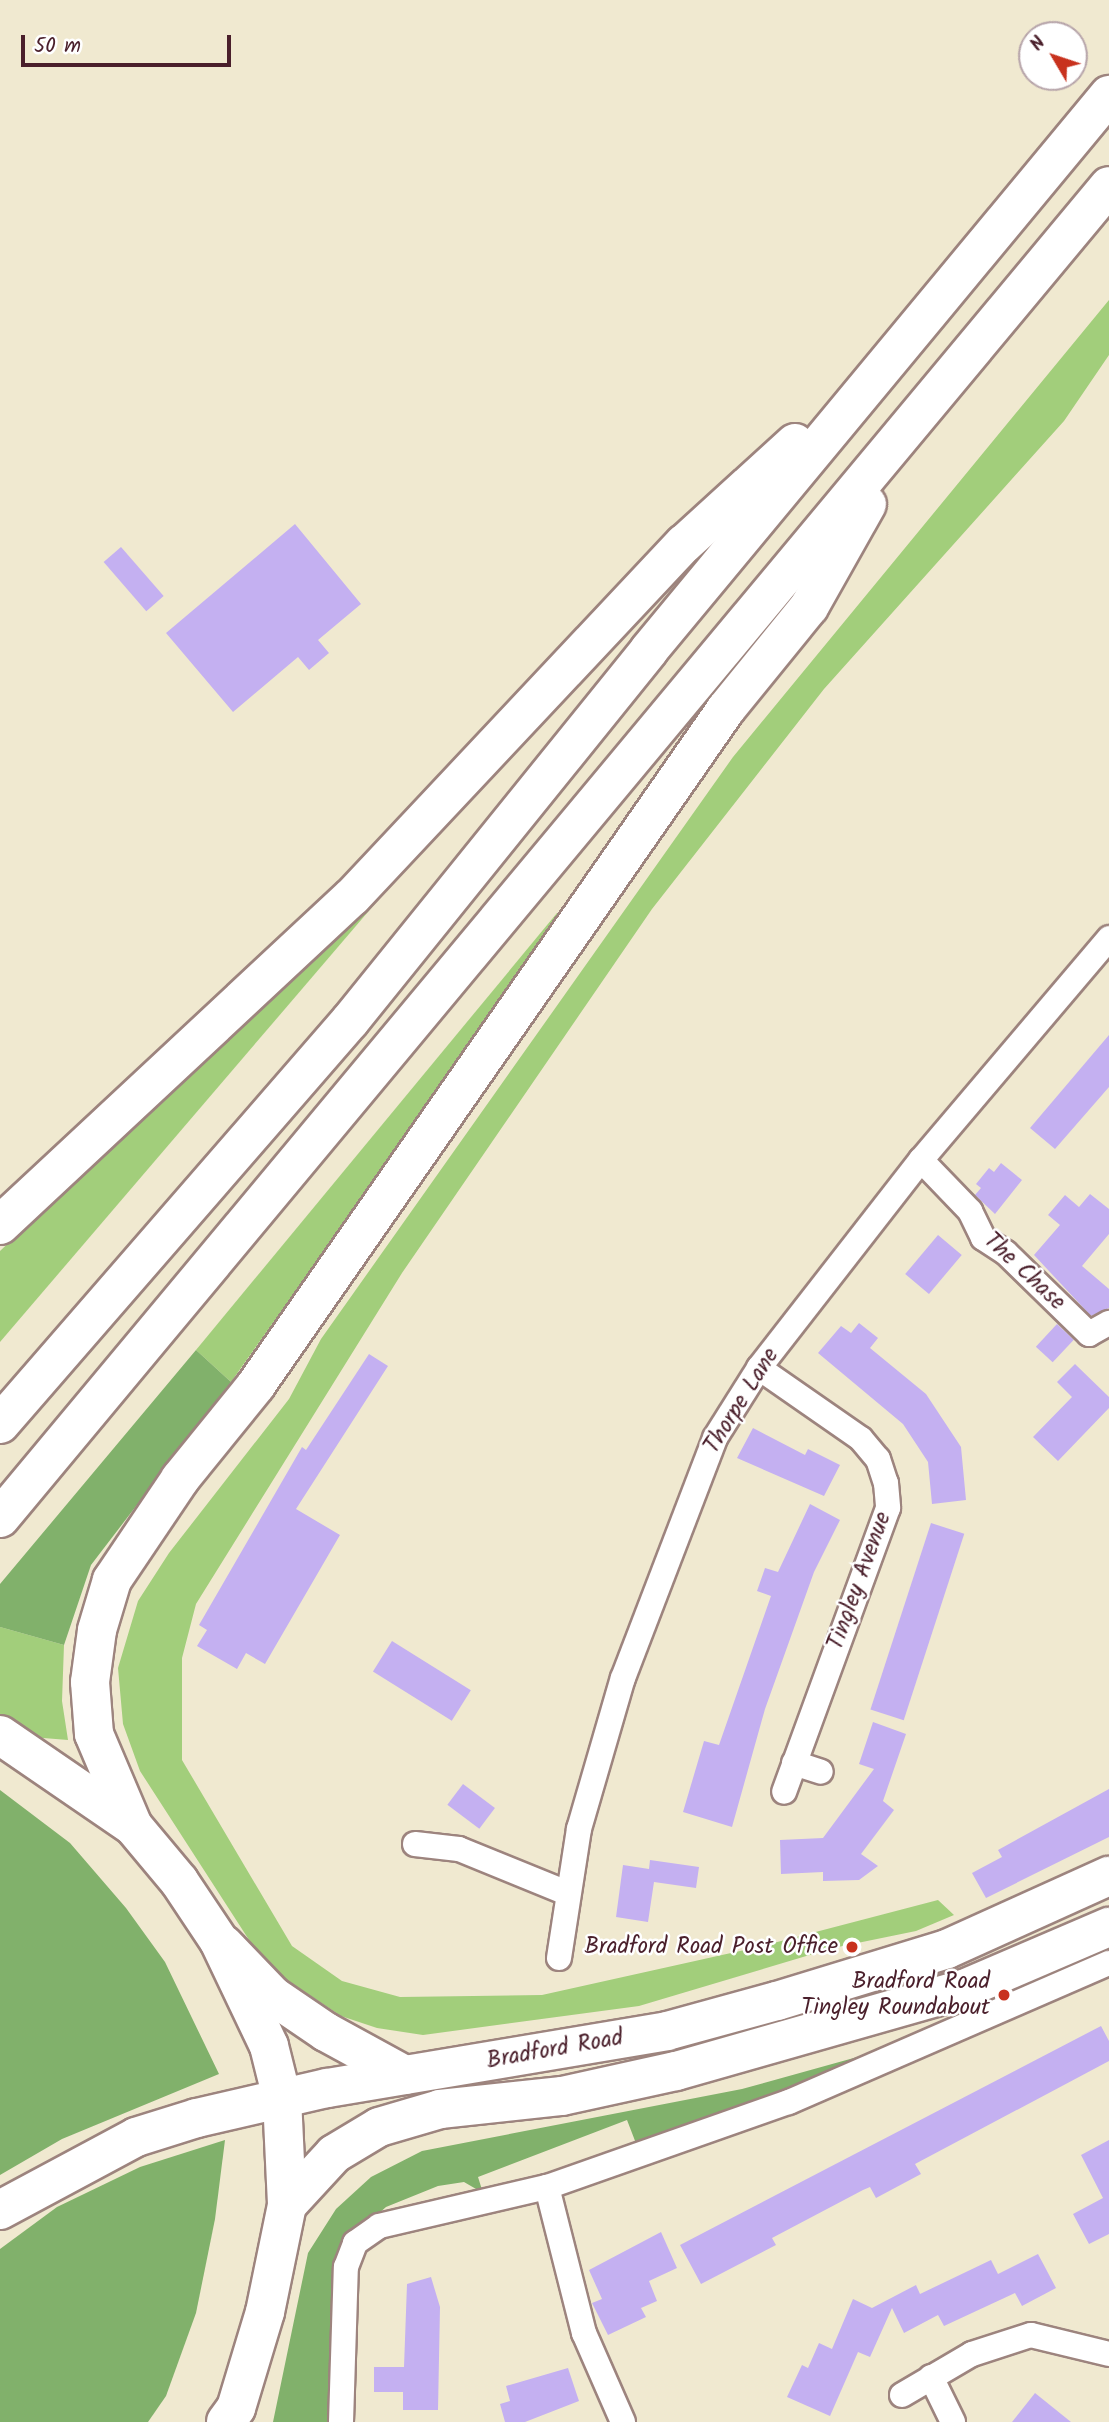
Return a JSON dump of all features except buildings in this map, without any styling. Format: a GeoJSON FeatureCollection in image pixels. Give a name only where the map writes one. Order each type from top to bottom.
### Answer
{"type":"FeatureCollection","features":[{"type":"Feature","properties":{"kind":"main road"},"geometry":{"type":"LineString","coordinates":[[0,1424],[350,1021],[902,344],[1109,95]]}},
{"type":"Feature","properties":{"kind":"main road"},"geometry":{"type":"LineString","coordinates":[[0,1518],[1109,186]]}},
{"type":"Feature","properties":{"kind":"main road"},"geometry":{"type":"LineString","coordinates":[[0,1225],[352,897],[684,544],[902,344]]}},
{"type":"Feature","properties":{"kind":"main road"},"geometry":{"type":"LineString","coordinates":[[133,1826],[94,1734],[90,1682],[97,1630],[112,1580],[180,1479],[256,1385],[726,709],[808,607],[918,415]]}},
{"type":"Feature","properties":{"kind":"main road"},"geometry":{"type":"LineString","coordinates":[[0,1735],[133,1826],[179,1881],[219,1941],[269,2046],[282,2098],[287,2205],[265,2312],[233,2418]]}},
{"type":"Feature","properties":{"kind":"main road","name":"Bradford Road"},"geometry":{"type":"LineString","coordinates":[[0,2210],[135,2137],[282,2098],[667,2031],[947,1949],[1109,1876]]}},
{"type":"Feature","properties":{"kind":"main road","name":"Bradford Road"},"geometry":{"type":"LineString","coordinates":[[287,2205],[334,2154],[379,2127],[440,2109],[562,2096],[676,2071],[964,1989],[1109,1927]]}},
{"type":"Feature","properties":{"kind":"main road"},"geometry":{"type":"LineString","coordinates":[[219,1941],[273,1996],[326,2032],[405,2075]]}},
{"type":"Feature","properties":{"kind":"street","name":"Thorpe Lane"},"geometry":{"type":"LineString","coordinates":[[559,1958],[579,1829],[623,1678],[715,1438],[759,1368],[921,1160],[1109,939]]}},
{"type":"Feature","properties":{"kind":"street","name":"The Chase"},"geometry":{"type":"LineString","coordinates":[[921,1160],[958,1195],[983,1238],[1006,1253],[1089,1334],[1109,1323]]}},
{"type":"Feature","properties":{"kind":"street","name":"Tingley Avenue"},"geometry":{"type":"LineString","coordinates":[[759,1368],[861,1439],[878,1459],[887,1483],[888,1508],[880,1535],[867,1559],[784,1792]]}},
{"type":"Feature","properties":{"kind":"street"},"geometry":{"type":"LineString","coordinates":[[794,1763],[821,1772]]}},
{"type":"Feature","properties":{"kind":"street"},"geometry":{"type":"LineString","coordinates":[[415,1844],[459,1849],[567,1893]]}},
{"type":"Feature","properties":{"kind":"street"},"geometry":{"type":"LineString","coordinates":[[341,2422],[346,2267],[355,2243],[379,2226],[547,2187],[789,2102],[1109,1963]]}},
{"type":"Feature","properties":{"kind":"street"},"geometry":{"type":"LineString","coordinates":[[547,2187],[584,2333],[623,2422]]}},
{"type":"Feature","properties":{"kind":"street"},"geometry":{"type":"LineString","coordinates":[[902,2395],[1000,2342],[1031,2335],[1109,2354]]}},
{"type":"Feature","properties":{"kind":"street"},"geometry":{"type":"LineString","coordinates":[[932,2377],[953,2422]]}},
{"type":"Feature","properties":{"kind":"green space"},"geometry":{"type":"Polygon","coordinates":[[[1109,300],[1109,355],[1064,421],[824,689],[652,909],[402,1273],[196,1604],[182,1658],[182,1760],[292,1946],[342,1981],[400,1997],[542,1995],[758,1947],[938,1900],[954,1915],[916,1931],[833,1948],[639,2006],[423,2035],[377,2028],[341,2016],[287,1980],[251,1943],[140,1771],[123,1724],[118,1668],[138,1601],[169,1553],[289,1399],[321,1339],[733,757],[1109,300]]]}},
{"type":"Feature","properties":{"kind":"green space"},"geometry":{"type":"Polygon","coordinates":[[[376,897],[379,899],[0,1342],[0,1251],[376,897]]]}},
{"type":"Feature","properties":{"kind":"green space"},"geometry":{"type":"Polygon","coordinates":[[[557,913],[561,917],[231,1382],[196,1350],[557,913]]]}},
{"type":"Feature","properties":{"kind":"green space"},"geometry":{"type":"Polygon","coordinates":[[[196,1350],[231,1382],[91,1565],[64,1645],[0,1627],[0,1584],[196,1350]]]}},
{"type":"Feature","properties":{"kind":"green space"},"geometry":{"type":"Polygon","coordinates":[[[0,1627],[64,1645],[62,1701],[68,1740],[31,1737],[0,1718],[0,1627]]]}},
{"type":"Feature","properties":{"kind":"green space"},"geometry":{"type":"Polygon","coordinates":[[[0,1790],[70,1843],[126,1908],[165,1962],[219,2074],[62,2139],[0,2175],[0,1790]]]}},
{"type":"Feature","properties":{"kind":"green space"},"geometry":{"type":"Polygon","coordinates":[[[886,2049],[637,2146],[627,2120],[478,2177],[483,2193],[464,2182],[438,2186],[386,2207],[360,2230],[329,2422],[273,2422],[308,2253],[336,2209],[371,2177],[422,2151],[742,2089],[886,2049]]]}},
{"type":"Feature","properties":{"kind":"green space"},"geometry":{"type":"Polygon","coordinates":[[[225,2140],[215,2219],[196,2313],[166,2396],[148,2422],[0,2422],[0,2249],[57,2207],[140,2167],[225,2140]]]}},
{"type":"Feature","properties":{"kind":"place","name":"Bradford Road Post Office"},"geometry":{"type":"Point","coordinates":[852,1947]}},
{"type":"Feature","properties":{"kind":"place","name":"Bradford Road Tingley Roundabout"},"geometry":{"type":"Point","coordinates":[1004,1995]}}]}
